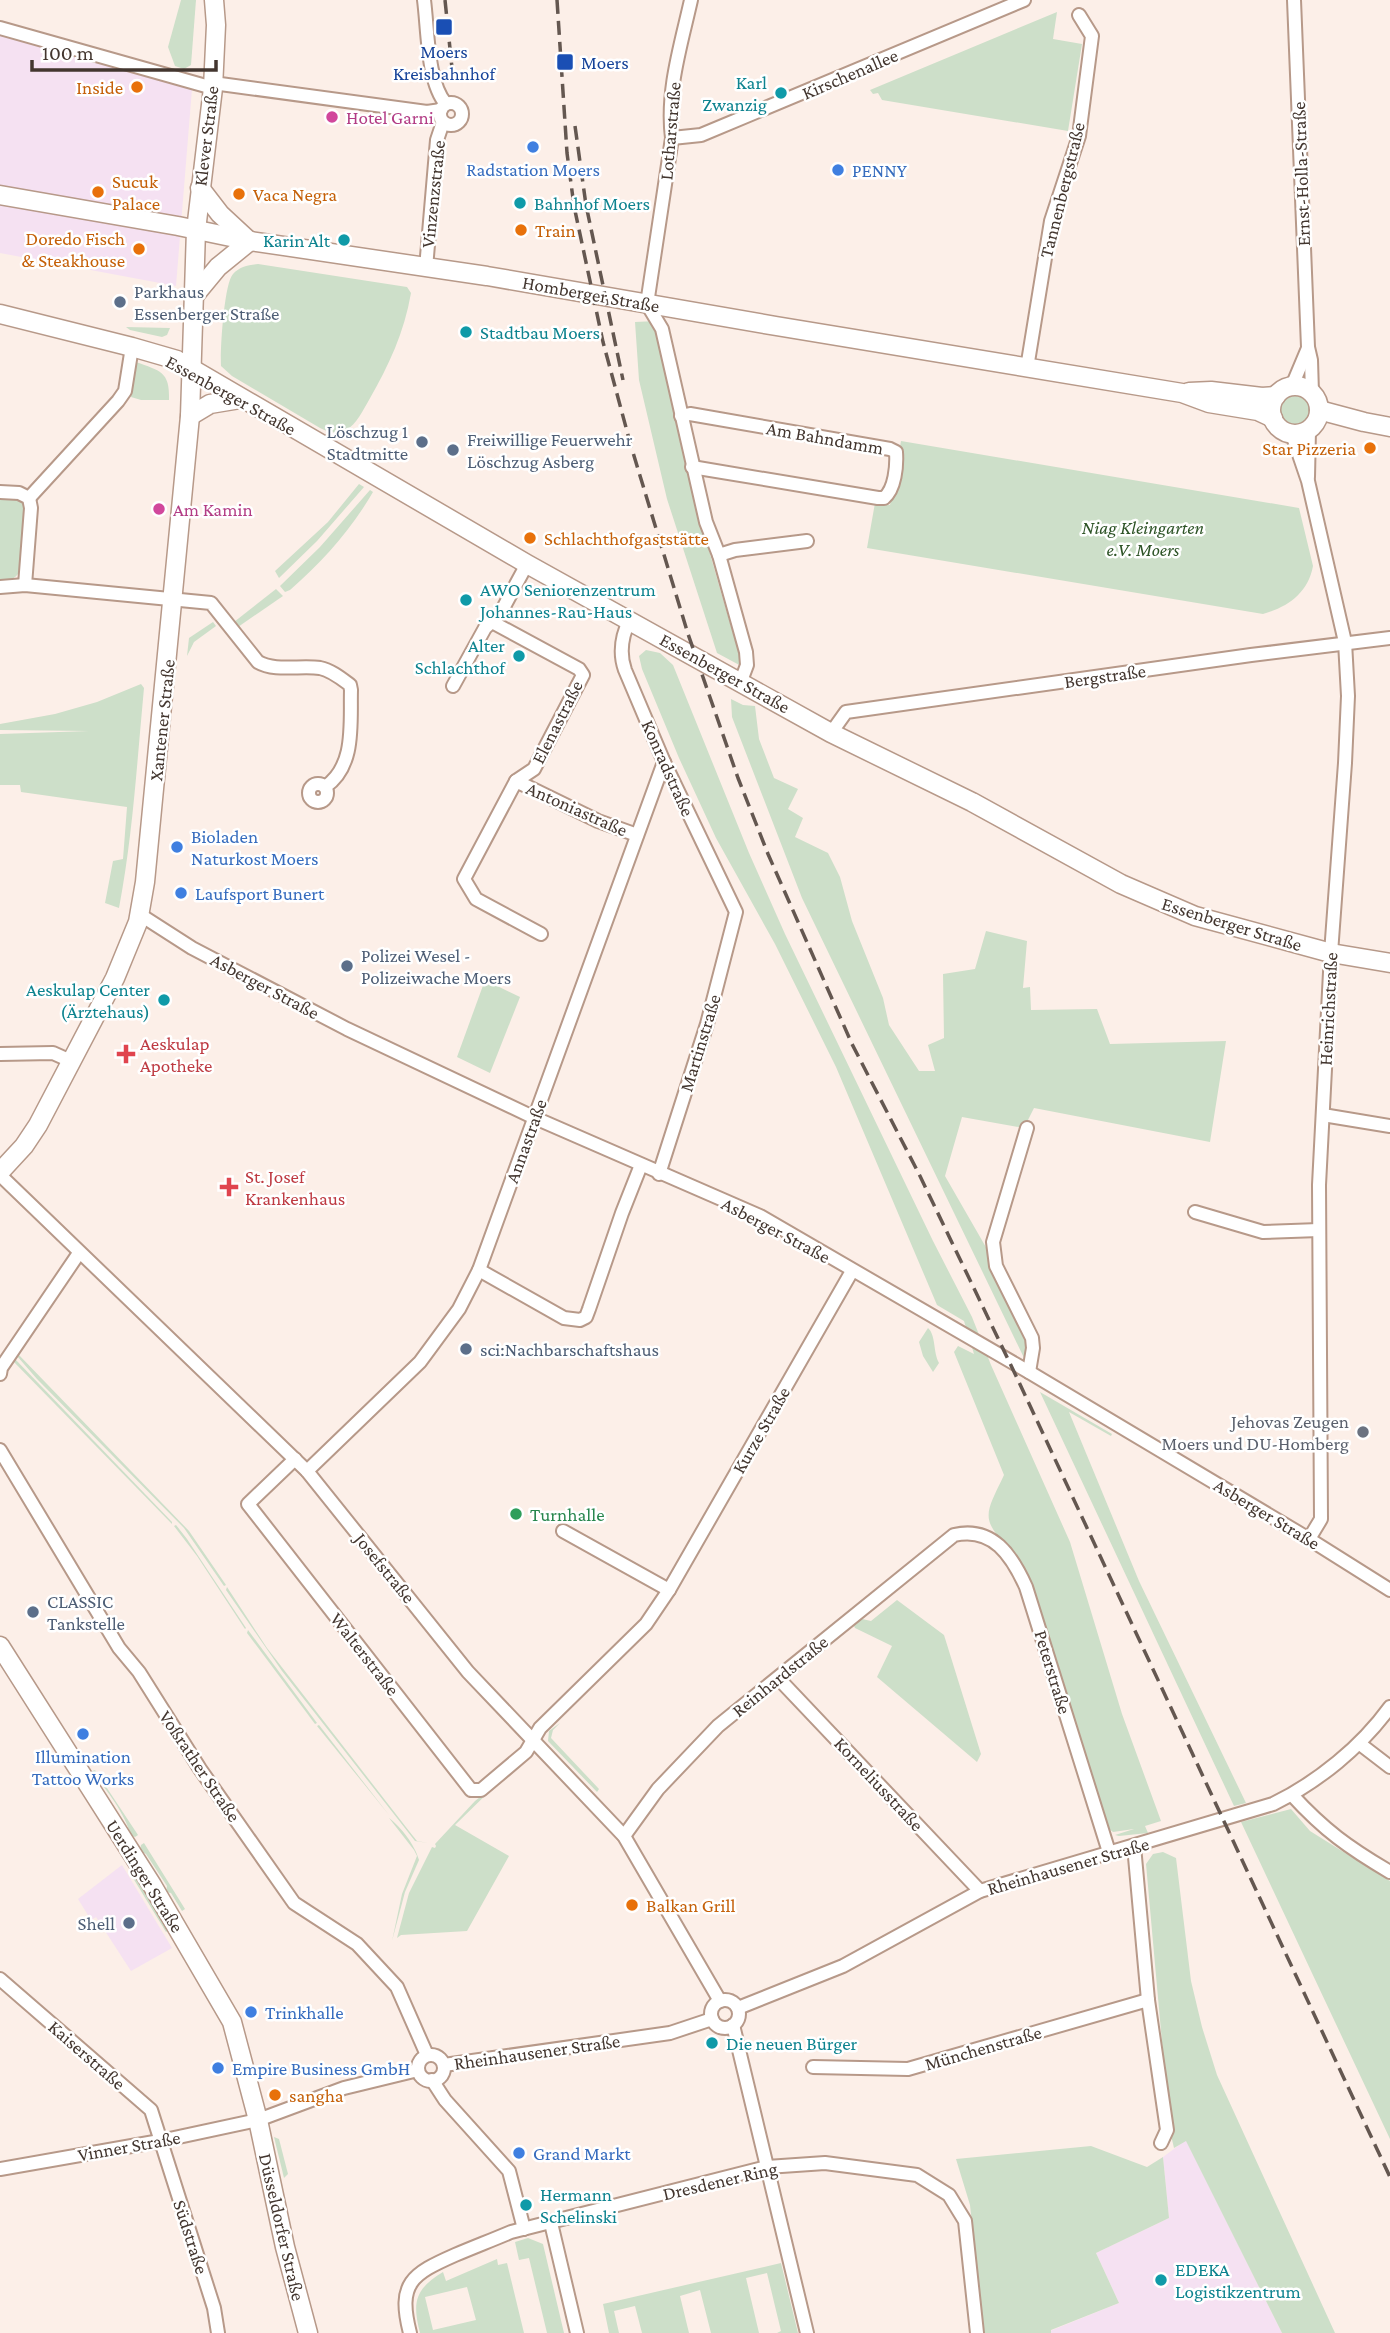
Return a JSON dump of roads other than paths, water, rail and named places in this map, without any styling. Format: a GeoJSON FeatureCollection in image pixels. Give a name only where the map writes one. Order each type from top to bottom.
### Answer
{"type":"FeatureCollection","features":[{"type":"Feature","properties":{"kind":"main road","name":"Klever Straße"},"geometry":{"type":"LineString","coordinates":[[196,230],[213,85],[214,0]]}},
{"type":"Feature","properties":{"kind":"main road"},"geometry":{"type":"LineString","coordinates":[[194,296],[218,267],[250,241],[224,219],[200,188]]}},
{"type":"Feature","properties":{"kind":"main road","name":"Homberger Straße"},"geometry":{"type":"LineString","coordinates":[[0,195],[250,241],[1182,393],[1209,403],[1258,411],[1273,418]]}},
{"type":"Feature","properties":{"kind":"main road","name":"Xantener Straße"},"geometry":{"type":"LineString","coordinates":[[0,1174],[38,1125],[73,1062],[115,978],[139,914],[145,882],[174,599],[190,416],[196,230]]}},
{"type":"Feature","properties":{"kind":"main road","name":"Essenberger Straße"},"geometry":{"type":"LineString","coordinates":[[0,314],[171,358],[527,564],[831,733],[972,802],[1121,884],[1177,910],[1331,953],[1390,963]]}},
{"type":"Feature","properties":{"kind":"main road"},"geometry":{"type":"LineString","coordinates":[[1309,425],[1312,393],[1303,387],[1292,386],[1276,396],[1272,405],[1273,418],[1280,429],[1364,422],[1390,427]]}},
{"type":"Feature","properties":{"kind":"main road","name":"Homberger Straße"},"geometry":{"type":"LineString","coordinates":[[1182,393],[1211,391],[1276,396]]}},
{"type":"Feature","properties":{"kind":"main road"},"geometry":{"type":"LineString","coordinates":[[190,416],[210,404],[240,399]]}},
{"type":"Feature","properties":{"kind":"main road","name":"Uerdinger Straße"},"geometry":{"type":"LineString","coordinates":[[1,1650],[152,1885],[219,1997],[232,2022],[258,2120]]}},
{"type":"Feature","properties":{"kind":"main road","name":"Düsseldorfer Straße"},"geometry":{"type":"LineString","coordinates":[[258,2120],[281,2230],[308,2333]]}},
{"type":"Feature","properties":{"kind":"street"},"geometry":{"type":"LineString","coordinates":[[424,0],[434,83],[443,112]]}},
{"type":"Feature","properties":{"kind":"street","name":"Lotharstraße"},"geometry":{"type":"LineString","coordinates":[[647,304],[672,138],[670,110],[673,79],[691,0]]}},
{"type":"Feature","properties":{"kind":"street","name":"Kirschenallee"},"geometry":{"type":"LineString","coordinates":[[672,138],[709,132],[1024,0]]}},
{"type":"Feature","properties":{"kind":"street","name":"Ernst-Holla-Straße"},"geometry":{"type":"LineString","coordinates":[[1294,0],[1312,393]]}},
{"type":"Feature","properties":{"kind":"street","name":"Tannenbergstraße"},"geometry":{"type":"LineString","coordinates":[[1027,368],[1051,221],[1079,136],[1092,36],[1079,15]]}},
{"type":"Feature","properties":{"kind":"street","name":"Vinzenzstraße"},"geometry":{"type":"LineString","coordinates":[[0,28],[213,85],[443,112],[437,141],[426,268]]}},
{"type":"Feature","properties":{"kind":"street"},"geometry":{"type":"LineString","coordinates":[[647,304],[662,329],[706,522],[719,555],[746,652],[747,665],[741,681]]}},
{"type":"Feature","properties":{"kind":"street"},"geometry":{"type":"LineString","coordinates":[[29,498],[125,391],[132,346]]}},
{"type":"Feature","properties":{"kind":"street","name":"Ernst-Holla-Straße"},"geometry":{"type":"LineString","coordinates":[[1292,386],[1308,347]]}},
{"type":"Feature","properties":{"kind":"street","name":"Am Bahndamm"},"geometry":{"type":"LineString","coordinates":[[681,416],[690,414],[896,452],[891,489],[884,498],[692,467]]}},
{"type":"Feature","properties":{"kind":"street","name":"Heinrichstraße"},"geometry":{"type":"LineString","coordinates":[[1309,425],[1303,471],[1308,481],[1346,642],[1348,696],[1319,1185],[1321,1519],[1309,1539]]}},
{"type":"Feature","properties":{"kind":"street"},"geometry":{"type":"LineString","coordinates":[[0,492],[19,493],[29,498]]}},
{"type":"Feature","properties":{"kind":"street"},"geometry":{"type":"LineString","coordinates":[[25,585],[31,508],[29,498]]}},
{"type":"Feature","properties":{"kind":"street"},"geometry":{"type":"LineString","coordinates":[[719,555],[736,550],[807,541]]}},
{"type":"Feature","properties":{"kind":"street"},"geometry":{"type":"LineString","coordinates":[[453,686],[485,628],[500,614],[527,564]]}},
{"type":"Feature","properties":{"kind":"street"},"geometry":{"type":"LineString","coordinates":[[0,587],[25,585],[211,603],[263,665],[320,668],[350,685],[349,750],[336,780],[326,787]]}},
{"type":"Feature","properties":{"kind":"street","name":"Konradstraße"},"geometry":{"type":"LineString","coordinates":[[630,619],[621,659],[664,762],[736,912]]}},
{"type":"Feature","properties":{"kind":"street","name":"Elenastraße"},"geometry":{"type":"LineString","coordinates":[[492,622],[579,669],[583,675],[534,769],[516,781]]}},
{"type":"Feature","properties":{"kind":"street","name":"Bergstraße"},"geometry":{"type":"LineString","coordinates":[[831,733],[846,712],[1390,638]]}},
{"type":"Feature","properties":{"kind":"street","name":"Annastraße"},"geometry":{"type":"LineString","coordinates":[[307,1471],[420,1362],[459,1309],[479,1270],[664,762]]}},
{"type":"Feature","properties":{"kind":"street","name":"Antoniastraße"},"geometry":{"type":"LineString","coordinates":[[541,934],[476,899],[464,879],[516,781],[598,821],[637,835]]}},
{"type":"Feature","properties":{"kind":"street","name":"Martinstraße"},"geometry":{"type":"LineString","coordinates":[[659,1174],[707,1024],[736,912]]}},
{"type":"Feature","properties":{"kind":"street","name":"Asberger Straße"},"geometry":{"type":"LineString","coordinates":[[139,914],[192,948],[347,1029],[535,1118],[760,1216],[1029,1372],[1390,1590]]}},
{"type":"Feature","properties":{"kind":"street"},"geometry":{"type":"LineString","coordinates":[[0,1054],[53,1053],[73,1062]]}},
{"type":"Feature","properties":{"kind":"street"},"geometry":{"type":"LineString","coordinates":[[1322,1115],[1390,1126]]}},
{"type":"Feature","properties":{"kind":"street"},"geometry":{"type":"LineString","coordinates":[[1027,1128],[993,1242],[996,1266],[1032,1338],[1029,1372]]}},
{"type":"Feature","properties":{"kind":"street"},"geometry":{"type":"LineString","coordinates":[[479,1270],[564,1318],[580,1320],[586,1317],[641,1165]]}},
{"type":"Feature","properties":{"kind":"street","name":"Josefstraße"},"geometry":{"type":"LineString","coordinates":[[0,1174],[307,1471],[468,1672],[624,1836],[720,2001]]}},
{"type":"Feature","properties":{"kind":"street"},"geometry":{"type":"LineString","coordinates":[[1195,1212],[1264,1231],[1319,1230]]}},
{"type":"Feature","properties":{"kind":"street"},"geometry":{"type":"LineString","coordinates":[[0,1374],[1,1368],[79,1253]]}},
{"type":"Feature","properties":{"kind":"street","name":"Kurze Straße"},"geometry":{"type":"LineString","coordinates":[[534,1740],[540,1728],[646,1624],[669,1590],[852,1270]]}},
{"type":"Feature","properties":{"kind":"street","name":"Voßrather Straße"},"geometry":{"type":"LineString","coordinates":[[0,1450],[119,1648],[139,1672],[200,1769],[294,1903],[356,1944],[397,1987],[427,2055]]}},
{"type":"Feature","properties":{"kind":"street","name":"Walterstraße"},"geometry":{"type":"LineString","coordinates":[[295,1459],[248,1504],[471,1790],[481,1790],[488,1786],[526,1752],[534,1740]]}},
{"type":"Feature","properties":{"kind":"street"},"geometry":{"type":"LineString","coordinates":[[563,1531],[669,1590]]}},
{"type":"Feature","properties":{"kind":"street","name":"Peterstraße"},"geometry":{"type":"LineString","coordinates":[[954,1535],[970,1531],[994,1541],[1014,1562],[1031,1599],[1109,1852]]}},
{"type":"Feature","properties":{"kind":"street","name":"Reinhardstraße"},"geometry":{"type":"LineString","coordinates":[[624,1836],[658,1789],[718,1726],[954,1535]]}},
{"type":"Feature","properties":{"kind":"street","name":"Korneliusstraße"},"geometry":{"type":"LineString","coordinates":[[778,1678],[980,1891]]}},
{"type":"Feature","properties":{"kind":"street","name":"Rheinhausener Straße"},"geometry":{"type":"LineString","coordinates":[[738,2008],[843,1966],[980,1891],[1273,1804],[1292,1795],[1360,1744],[1390,1707]]}},
{"type":"Feature","properties":{"kind":"street"},"geometry":{"type":"LineString","coordinates":[[1360,1744],[1390,1767]]}},
{"type":"Feature","properties":{"kind":"street"},"geometry":{"type":"LineString","coordinates":[[1292,1795],[1316,1822],[1335,1838],[1390,1872]]}},
{"type":"Feature","properties":{"kind":"street"},"geometry":{"type":"LineString","coordinates":[[1134,1846],[1149,2000],[1167,2130],[1161,2143]]}},
{"type":"Feature","properties":{"kind":"street","name":"Kaiserstraße"},"geometry":{"type":"LineString","coordinates":[[0,1979],[150,2110],[160,2141]]}},
{"type":"Feature","properties":{"kind":"street","name":"Münchenstraße"},"geometry":{"type":"LineString","coordinates":[[813,2067],[908,2069],[1149,2000]]}},
{"type":"Feature","properties":{"kind":"street"},"geometry":{"type":"LineString","coordinates":[[720,2001],[730,2001],[738,2008],[738,2018],[733,2025],[721,2027],[712,2019],[711,2010],[720,2001]]}},
{"type":"Feature","properties":{"kind":"street","name":"Rheinhausener Straße"},"geometry":{"type":"LineString","coordinates":[[444,2065],[670,2033],[712,2019]]}},
{"type":"Feature","properties":{"kind":"street"},"geometry":{"type":"LineString","coordinates":[[733,2025],[807,2333]]}},
{"type":"Feature","properties":{"kind":"street","name":"Rheinhausener Straße"},"geometry":{"type":"LineString","coordinates":[[427,2055],[436,2055],[444,2065],[443,2074],[432,2080],[423,2078],[418,2070],[419,2063],[427,2055]]}},
{"type":"Feature","properties":{"kind":"street"},"geometry":{"type":"LineString","coordinates":[[258,2120],[344,2088],[418,2070]]}},
{"type":"Feature","properties":{"kind":"street"},"geometry":{"type":"LineString","coordinates":[[432,2080],[445,2100],[509,2171],[524,2229]]}},
{"type":"Feature","properties":{"kind":"street","name":"Vinner Straße"},"geometry":{"type":"LineString","coordinates":[[0,2169],[160,2141],[258,2120]]}},
{"type":"Feature","properties":{"kind":"street","name":"Südstraße"},"geometry":{"type":"LineString","coordinates":[[160,2141],[214,2308],[219,2333]]}},
{"type":"Feature","properties":{"kind":"street","name":"Dresdener Ring"},"geometry":{"type":"LineString","coordinates":[[410,2333],[404,2311],[405,2298],[408,2287],[426,2268],[524,2229],[767,2167],[825,2164],[917,2175],[949,2195],[965,2221],[977,2333]]}},
{"type":"Feature","properties":{"kind":"street"},"geometry":{"type":"LineString","coordinates":[[551,2223],[577,2333]]}},
{"type":"Feature","properties":{"kind":"railway"},"geometry":{"type":"LineString","coordinates":[[445,0],[453,78]]}},
{"type":"Feature","properties":{"kind":"railway"},"geometry":{"type":"LineString","coordinates":[[557,0],[567,153],[574,206],[603,342],[631,446],[688,634],[738,778],[768,854],[852,1044],[920,1176],[1018,1380],[1390,2177]]}},
{"type":"Feature","properties":{"kind":"railway"},"geometry":{"type":"LineString","coordinates":[[575,126],[586,205],[623,380]]}},
{"type":"Feature","properties":{"kind":"place","name":"Moers Kreisbahnhof"},"geometry":{"type":"Point","coordinates":[444,27]}},
{"type":"Feature","properties":{"kind":"place","name":"Moers"},"geometry":{"type":"Point","coordinates":[565,62]}},
{"type":"Feature","properties":{"kind":"place","name":"Inside"},"geometry":{"type":"Point","coordinates":[137,87]}},
{"type":"Feature","properties":{"kind":"place","name":"Karl Zwanzig"},"geometry":{"type":"Point","coordinates":[781,93]}},
{"type":"Feature","properties":{"kind":"place","name":"Hotel Garni"},"geometry":{"type":"Point","coordinates":[332,117]}},
{"type":"Feature","properties":{"kind":"place","name":"Radstation Moers"},"geometry":{"type":"Point","coordinates":[533,147]}},
{"type":"Feature","properties":{"kind":"place","name":"PENNY"},"geometry":{"type":"Point","coordinates":[838,170]}},
{"type":"Feature","properties":{"kind":"place","name":"Sucuk Palace"},"geometry":{"type":"Point","coordinates":[98,192]}},
{"type":"Feature","properties":{"kind":"place","name":"Vaca Negra"},"geometry":{"type":"Point","coordinates":[239,194]}},
{"type":"Feature","properties":{"kind":"place","name":"Bahnhof Moers"},"geometry":{"type":"Point","coordinates":[520,203]}},
{"type":"Feature","properties":{"kind":"place","name":"Train"},"geometry":{"type":"Point","coordinates":[521,230]}},
{"type":"Feature","properties":{"kind":"place","name":"Karin Alt"},"geometry":{"type":"Point","coordinates":[344,240]}},
{"type":"Feature","properties":{"kind":"place","name":"Doredo Fisch & Steakhouse"},"geometry":{"type":"Point","coordinates":[139,249]}},
{"type":"Feature","properties":{"kind":"place","name":"Parkhaus Essenberger Straße"},"geometry":{"type":"Point","coordinates":[120,302]}},
{"type":"Feature","properties":{"kind":"place","name":"Stadtbau Moers"},"geometry":{"type":"Point","coordinates":[466,332]}},
{"type":"Feature","properties":{"kind":"place","name":"Löschzug 1 Stadtmitte"},"geometry":{"type":"Point","coordinates":[422,442]}},
{"type":"Feature","properties":{"kind":"place","name":"Star Pizzeria"},"geometry":{"type":"Point","coordinates":[1370,448]}},
{"type":"Feature","properties":{"kind":"place","name":"Freiwillige Feuerwehr Löschzug Asberg"},"geometry":{"type":"Point","coordinates":[453,450]}},
{"type":"Feature","properties":{"kind":"place","name":"Am Kamin"},"geometry":{"type":"Point","coordinates":[159,509]}},
{"type":"Feature","properties":{"kind":"place","name":"Schlachthofgaststätte"},"geometry":{"type":"Point","coordinates":[530,538]}},
{"type":"Feature","properties":{"kind":"place","name":"AWO Seniorenzentrum Johannes-Rau-Haus"},"geometry":{"type":"Point","coordinates":[466,600]}},
{"type":"Feature","properties":{"kind":"place","name":"Alter Schlachthof"},"geometry":{"type":"Point","coordinates":[519,656]}},
{"type":"Feature","properties":{"kind":"place","name":"Bioladen Naturkost Moers"},"geometry":{"type":"Point","coordinates":[177,847]}},
{"type":"Feature","properties":{"kind":"place","name":"Laufsport Bunert"},"geometry":{"type":"Point","coordinates":[181,893]}},
{"type":"Feature","properties":{"kind":"place","name":"Polizei Wesel - Polizeiwache Moers"},"geometry":{"type":"Point","coordinates":[347,966]}},
{"type":"Feature","properties":{"kind":"place","name":"Aeskulap Center (Ärztehaus)"},"geometry":{"type":"Point","coordinates":[164,1000]}},
{"type":"Feature","properties":{"kind":"place","name":"Aeskulap Apotheke"},"geometry":{"type":"Point","coordinates":[126,1054]}},
{"type":"Feature","properties":{"kind":"place","name":"St. Josef Krankenhaus"},"geometry":{"type":"Point","coordinates":[229,1187]}},
{"type":"Feature","properties":{"kind":"place","name":"sci:Nachbarschaftshaus"},"geometry":{"type":"Point","coordinates":[466,1349]}},
{"type":"Feature","properties":{"kind":"place","name":"Jehovas Zeugen Moers und DU-Homberg"},"geometry":{"type":"Point","coordinates":[1363,1432]}},
{"type":"Feature","properties":{"kind":"place","name":"Turnhalle"},"geometry":{"type":"Point","coordinates":[516,1514]}},
{"type":"Feature","properties":{"kind":"place","name":"CLASSIC Tankstelle"},"geometry":{"type":"Point","coordinates":[33,1612]}},
{"type":"Feature","properties":{"kind":"place","name":"Illumination Tattoo Works"},"geometry":{"type":"Point","coordinates":[83,1734]}},
{"type":"Feature","properties":{"kind":"place","name":"Balkan Grill"},"geometry":{"type":"Point","coordinates":[632,1905]}},
{"type":"Feature","properties":{"kind":"place","name":"Shell"},"geometry":{"type":"Point","coordinates":[129,1923]}},
{"type":"Feature","properties":{"kind":"place","name":"Trinkhalle"},"geometry":{"type":"Point","coordinates":[251,2012]}},
{"type":"Feature","properties":{"kind":"place","name":"Die neuen Bürger"},"geometry":{"type":"Point","coordinates":[712,2043]}},
{"type":"Feature","properties":{"kind":"place","name":"Empire Business GmbH"},"geometry":{"type":"Point","coordinates":[218,2068]}},
{"type":"Feature","properties":{"kind":"place","name":"sangha"},"geometry":{"type":"Point","coordinates":[275,2095]}},
{"type":"Feature","properties":{"kind":"place","name":"Grand Markt"},"geometry":{"type":"Point","coordinates":[519,2153]}},
{"type":"Feature","properties":{"kind":"place","name":"Hermann Schelinski"},"geometry":{"type":"Point","coordinates":[526,2205]}},
{"type":"Feature","properties":{"kind":"place","name":"EDEKA Logistikzentrum"},"geometry":{"type":"Point","coordinates":[1161,2280]}},
{"type":"Feature","properties":{"kind":"park label","name":"Niag Kleingarten e.V. Moers"},"geometry":{"type":"Point","coordinates":[1143,538]}}]}
